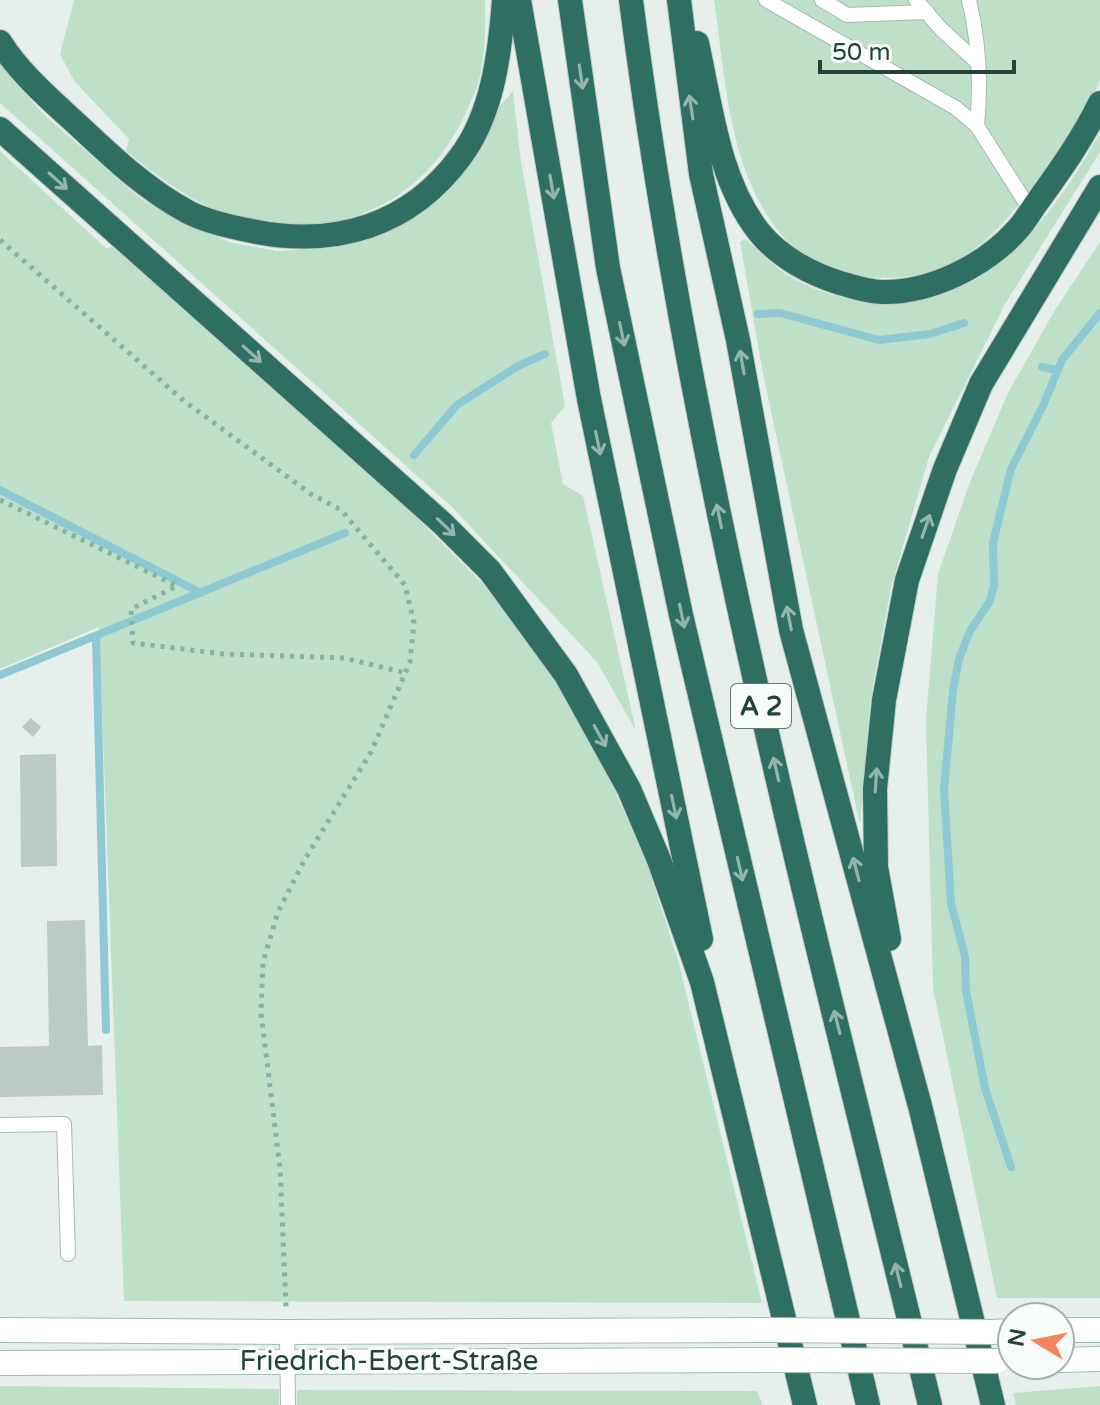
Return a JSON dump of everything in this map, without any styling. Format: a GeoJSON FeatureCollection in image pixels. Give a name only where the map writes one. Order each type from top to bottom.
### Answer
{"type":"FeatureCollection","features":[{"type":"Feature","properties":{"kind":"highway"},"geometry":{"type":"LineString","coordinates":[[0,42],[28,77],[115,160],[154,191],[191,214],[233,228],[279,237],[330,237],[373,226],[411,207],[462,155],[483,113],[500,50],[504,0]]}},
{"type":"Feature","properties":{"kind":"highway"},"geometry":{"type":"LineString","coordinates":[[519,0],[589,399],[752,1184]]}},
{"type":"Feature","properties":{"kind":"highway","name":"A 2"},"geometry":{"type":"LineString","coordinates":[[570,0],[608,268],[668,555],[761,962],[868,1405]]}},
{"type":"Feature","properties":{"kind":"highway","name":"A 2"},"geometry":{"type":"LineString","coordinates":[[631,0],[659,203],[700,425],[791,835],[930,1405]]}},
{"type":"Feature","properties":{"kind":"highway"},"geometry":{"type":"LineString","coordinates":[[679,0],[701,174],[738,340],[791,630],[920,1106],[993,1405]]}},
{"type":"Feature","properties":{"kind":"highway"},"geometry":{"type":"LineString","coordinates":[[687,0],[724,164],[736,194],[773,247],[805,269],[858,288],[882,292],[909,289],[954,276],[987,256],[1017,231],[1064,165],[1100,103]]}},
{"type":"Feature","properties":{"kind":"highway"},"geometry":{"type":"LineString","coordinates":[[0,129],[442,523],[490,571],[566,675],[629,789],[702,982],[805,1405]]}},
{"type":"Feature","properties":{"kind":"highway"},"geometry":{"type":"LineString","coordinates":[[920,1106],[876,867],[875,789],[884,700],[907,580],[945,469],[981,384],[1100,187]]}},
{"type":"Feature","properties":{"kind":"main road","name":"Friedrich-Ebert-Straße"},"geometry":{"type":"LineString","coordinates":[[0,1330],[996,1332]]}},
{"type":"Feature","properties":{"kind":"main road"},"geometry":{"type":"LineString","coordinates":[[1076,1330],[1100,1330]]}},
{"type":"Feature","properties":{"kind":"main road"},"geometry":{"type":"LineString","coordinates":[[1076,1360],[1100,1359]]}},
{"type":"Feature","properties":{"kind":"main road","name":"Friedrich-Ebert-Straße"},"geometry":{"type":"LineString","coordinates":[[0,1363],[996,1360]]}},
{"type":"Feature","properties":{"kind":"lane"},"geometry":{"type":"LineString","coordinates":[[766,0],[956,108],[977,126],[1031,211]]}},
{"type":"Feature","properties":{"kind":"lane"},"geometry":{"type":"LineString","coordinates":[[822,0],[847,15],[927,12]]}},
{"type":"Feature","properties":{"kind":"lane"},"geometry":{"type":"LineString","coordinates":[[916,0],[977,62]]}},
{"type":"Feature","properties":{"kind":"lane"},"geometry":{"type":"LineString","coordinates":[[969,0],[974,22],[980,97],[977,126]]}},
{"type":"Feature","properties":{"kind":"lane"},"geometry":{"type":"LineString","coordinates":[[0,1125],[64,1124],[68,1254]]}},
{"type":"Feature","properties":{"kind":"lane"},"geometry":{"type":"LineString","coordinates":[[287,1332],[288,1405]]}},
{"type":"Feature","properties":{"kind":"path"},"geometry":{"type":"LineString","coordinates":[[0,240],[184,401],[311,494],[341,510],[405,585],[414,623],[406,673],[371,752],[305,859],[278,912],[263,962],[261,1013],[280,1168],[287,1332]]}},
{"type":"Feature","properties":{"kind":"path"},"geometry":{"type":"LineString","coordinates":[[0,500],[177,586],[131,609],[133,643],[224,654],[344,658],[406,673]]}},
{"type":"Feature","properties":{"kind":"green space"},"geometry":{"type":"Polygon","coordinates":[[[74,0],[485,0],[482,64],[474,95],[446,147],[422,176],[393,199],[360,214],[325,223],[288,225],[250,220],[212,208],[189,196],[126,151],[129,139],[75,82],[60,54],[74,0]]]}},
{"type":"Feature","properties":{"kind":"green space"},"geometry":{"type":"Polygon","coordinates":[[[714,0],[1100,0],[1100,79],[1080,119],[1034,184],[995,231],[973,250],[949,265],[922,274],[891,278],[855,275],[818,263],[793,247],[767,214],[752,187],[733,126],[714,0]]]}},
{"type":"Feature","properties":{"kind":"green space"},"geometry":{"type":"Polygon","coordinates":[[[0,63],[41,112],[142,200],[182,222],[229,242],[276,251],[335,248],[383,233],[416,214],[441,196],[467,167],[493,114],[513,91],[521,162],[565,406],[551,423],[563,484],[583,496],[636,731],[597,662],[453,508],[0,103],[0,63]]]}},
{"type":"Feature","properties":{"kind":"green space"},"geometry":{"type":"Polygon","coordinates":[[[1100,135],[1100,152],[1005,304],[929,457],[891,587],[870,703],[860,825],[763,374],[740,242],[745,239],[792,278],[820,291],[850,299],[910,301],[939,295],[967,284],[1017,248],[1061,195],[1100,135]]]}},
{"type":"Feature","properties":{"kind":"green space"},"geometry":{"type":"Polygon","coordinates":[[[0,151],[107,249],[112,246],[406,507],[484,585],[551,673],[602,762],[646,861],[678,960],[762,1303],[124,1301],[99,627],[0,669],[0,151]]]}},
{"type":"Feature","properties":{"kind":"green space"},"geometry":{"type":"Polygon","coordinates":[[[1100,242],[1100,1298],[997,1298],[933,988],[926,719],[938,574],[970,482],[1008,393],[1055,310],[1100,242]]]}},
{"type":"Feature","properties":{"kind":"green space"},"geometry":{"type":"Polygon","coordinates":[[[0,1386],[279,1389],[279,1405],[0,1405],[0,1386]]]}},
{"type":"Feature","properties":{"kind":"green space"},"geometry":{"type":"Polygon","coordinates":[[[1100,1386],[1100,1405],[1016,1405],[1013,1393],[1100,1386]]]}},
{"type":"Feature","properties":{"kind":"green space"},"geometry":{"type":"Polygon","coordinates":[[[297,1390],[757,1391],[763,1405],[297,1405],[297,1390]]]}},
{"type":"Feature","properties":{"kind":"building"},"geometry":{"type":"Polygon","coordinates":[[[31,718],[41,727],[33,737],[22,727],[31,718]]]}},
{"type":"Feature","properties":{"kind":"building"},"geometry":{"type":"Polygon","coordinates":[[[56,754],[57,866],[21,867],[20,755],[56,754]]]}},
{"type":"Feature","properties":{"kind":"building"},"geometry":{"type":"Polygon","coordinates":[[[85,920],[88,1046],[102,1045],[103,1095],[0,1097],[0,1047],[49,1046],[47,921],[85,920]]]}},
{"type":"Feature","properties":{"kind":"waterway"},"geometry":{"type":"LineString","coordinates":[[758,314],[780,313],[879,340],[930,334],[964,323]]}},
{"type":"Feature","properties":{"kind":"waterway"},"geometry":{"type":"LineString","coordinates":[[1011,1167],[985,1088],[966,991],[965,957],[951,903],[944,789],[953,691],[959,659],[970,631],[990,601],[994,586],[993,543],[1011,469],[1062,360],[1100,313]]}},
{"type":"Feature","properties":{"kind":"waterway"},"geometry":{"type":"LineString","coordinates":[[414,455],[457,405],[518,366],[545,354]]}},
{"type":"Feature","properties":{"kind":"waterway"},"geometry":{"type":"LineString","coordinates":[[1042,367],[1057,370]]}},
{"type":"Feature","properties":{"kind":"waterway"},"geometry":{"type":"LineString","coordinates":[[0,490],[201,593]]}},
{"type":"Feature","properties":{"kind":"waterway"},"geometry":{"type":"LineString","coordinates":[[0,675],[345,533]]}},
{"type":"Feature","properties":{"kind":"waterway"},"geometry":{"type":"LineString","coordinates":[[96,636],[106,1030]]}}]}
